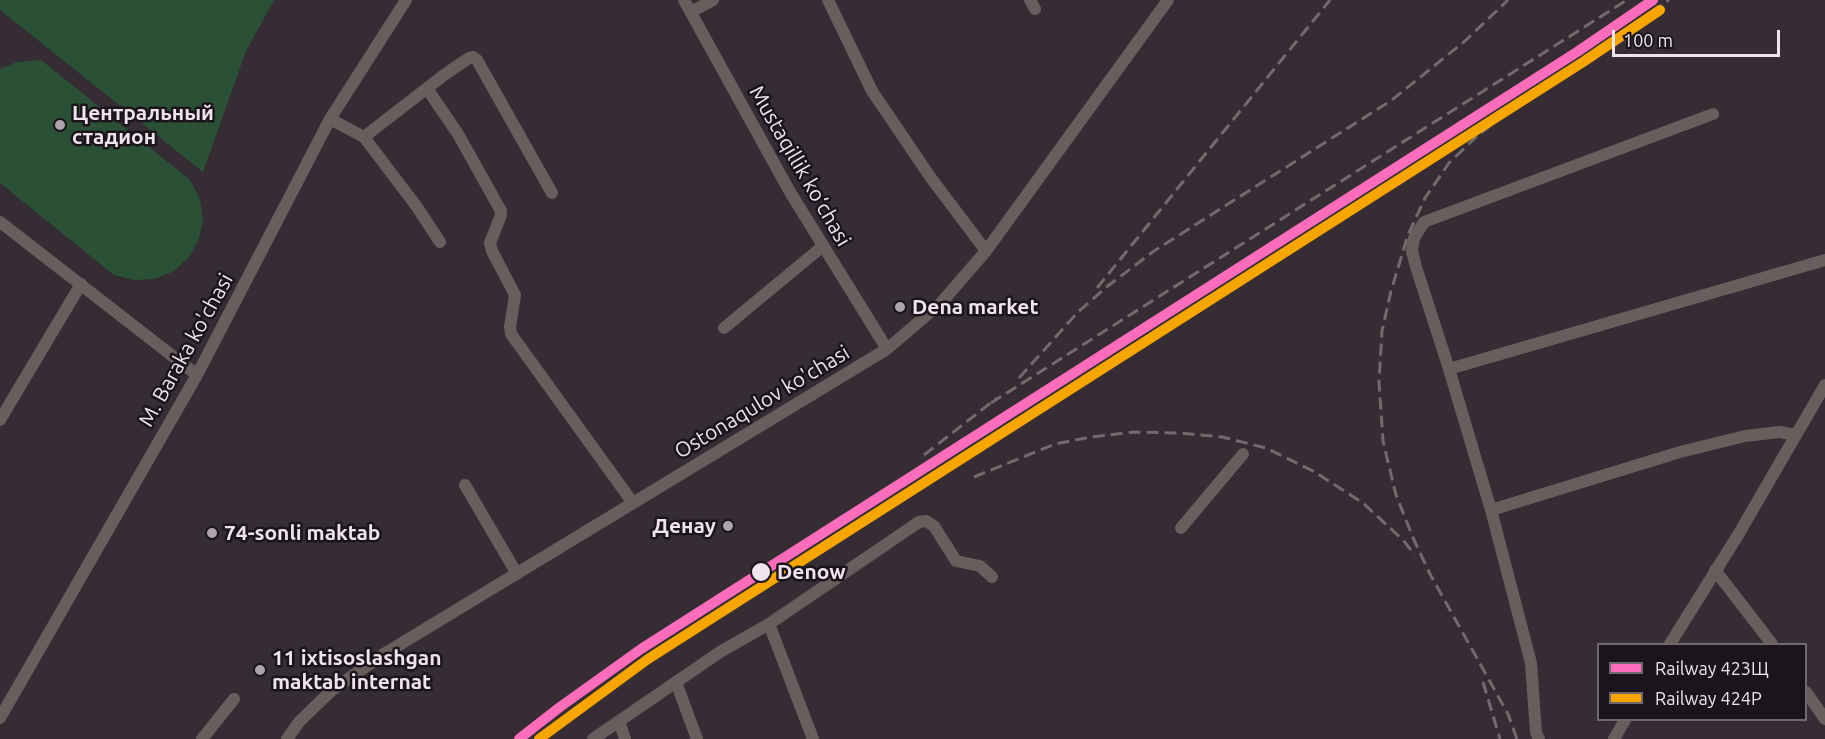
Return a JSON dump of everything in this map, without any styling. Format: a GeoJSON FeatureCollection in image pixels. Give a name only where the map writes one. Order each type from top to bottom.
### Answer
{"type":"FeatureCollection","features":[{"type":"Feature","properties":{"kind":"street","name":"M. Baraka ko'chasi"},"geometry":{"type":"LineString","coordinates":[[0,718],[197,375],[330,119],[406,0]]}},
{"type":"Feature","properties":{"kind":"street","name":"Mustaqillik ko‘chasi"},"geometry":{"type":"LineString","coordinates":[[684,0],[790,192],[887,349]]}},
{"type":"Feature","properties":{"kind":"street"},"geometry":{"type":"LineString","coordinates":[[691,12],[713,0]]}},
{"type":"Feature","properties":{"kind":"street"},"geometry":{"type":"LineString","coordinates":[[828,0],[872,91],[986,251]]}},
{"type":"Feature","properties":{"kind":"street","name":"Ostonaqulov ko'chasi"},"geometry":{"type":"LineString","coordinates":[[287,739],[299,723],[331,692],[384,654],[887,349],[941,303],[986,251],[1167,0]]}},
{"type":"Feature","properties":{"kind":"street"},"geometry":{"type":"LineString","coordinates":[[364,137],[469,58],[475,58],[552,193]]}},
{"type":"Feature","properties":{"kind":"street"},"geometry":{"type":"LineString","coordinates":[[428,90],[458,134],[501,212],[490,243],[514,295],[511,334],[633,503]]}},
{"type":"Feature","properties":{"kind":"street"},"geometry":{"type":"LineString","coordinates":[[1539,739],[1536,732],[1531,663],[1491,510],[1412,251],[1414,238],[1424,222],[1713,114]]}},
{"type":"Feature","properties":{"kind":"street"},"geometry":{"type":"LineString","coordinates":[[330,119],[364,137],[417,207],[440,242]]}},
{"type":"Feature","properties":{"kind":"street"},"geometry":{"type":"LineString","coordinates":[[0,222],[197,375]]}},
{"type":"Feature","properties":{"kind":"street"},"geometry":{"type":"LineString","coordinates":[[724,328],[823,246]]}},
{"type":"Feature","properties":{"kind":"street"},"geometry":{"type":"LineString","coordinates":[[1449,369],[1825,260]]}},
{"type":"Feature","properties":{"kind":"street"},"geometry":{"type":"LineString","coordinates":[[0,420],[81,284]]}},
{"type":"Feature","properties":{"kind":"street"},"geometry":{"type":"LineString","coordinates":[[1671,643],[1738,535],[1825,385]]}},
{"type":"Feature","properties":{"kind":"street"},"geometry":{"type":"LineString","coordinates":[[1491,510],[1723,441],[1764,433],[1780,432],[1796,435]]}},
{"type":"Feature","properties":{"kind":"street"},"geometry":{"type":"LineString","coordinates":[[1181,528],[1243,454]]}},
{"type":"Feature","properties":{"kind":"street"},"geometry":{"type":"LineString","coordinates":[[465,485],[517,574]]}},
{"type":"Feature","properties":{"kind":"street"},"geometry":{"type":"LineString","coordinates":[[593,739],[720,652],[769,624],[922,520],[934,526],[956,561],[980,566],[992,577]]}},
{"type":"Feature","properties":{"kind":"street"},"geometry":{"type":"LineString","coordinates":[[1715,570],[1770,643]]}},
{"type":"Feature","properties":{"kind":"street"},"geometry":{"type":"LineString","coordinates":[[769,624],[813,739]]}},
{"type":"Feature","properties":{"kind":"street"},"geometry":{"type":"LineString","coordinates":[[676,682],[697,739]]}},
{"type":"Feature","properties":{"kind":"street"},"geometry":{"type":"LineString","coordinates":[[1807,693],[1825,719]]}},
{"type":"Feature","properties":{"kind":"street"},"geometry":{"type":"LineString","coordinates":[[202,739],[234,699]]}},
{"type":"Feature","properties":{"kind":"street"},"geometry":{"type":"LineString","coordinates":[[619,721],[625,739]]}},
{"type":"Feature","properties":{"kind":"street"},"geometry":{"type":"LineString","coordinates":[[1614,739],[1624,721]]}},
{"type":"Feature","properties":{"kind":"green space"},"geometry":{"type":"Polygon","coordinates":[[[0,0],[274,0],[246,51],[203,172],[0,10],[0,0]]]}},
{"type":"Feature","properties":{"kind":"green space","name":"Центральный стадион"},"geometry":{"type":"Polygon","coordinates":[[[41,60],[190,180],[200,199],[203,219],[199,239],[189,257],[174,271],[155,279],[134,280],[114,275],[0,183],[0,69],[17,62],[41,60]]]}},
{"type":"Feature","properties":{"kind":"railway"},"geometry":{"type":"LineString","coordinates":[[1097,288],[1330,0]]}},
{"type":"Feature","properties":{"kind":"railway"},"geometry":{"type":"LineString","coordinates":[[1019,378],[1078,312],[1109,285],[1154,251],[1392,100],[1465,41],[1508,0]]}},
{"type":"Feature","properties":{"kind":"railway"},"geometry":{"type":"LineString","coordinates":[[991,403],[1627,0]]}},
{"type":"Feature","properties":{"kind":"railway"},"geometry":{"type":"LineString","coordinates":[[1517,102],[1573,67],[1669,0]]}},
{"type":"Feature","properties":{"kind":"railway"},"geometry":{"type":"LineString","coordinates":[[1517,739],[1508,714],[1430,574],[1396,495],[1383,441],[1379,382],[1382,331],[1391,291],[1408,235],[1425,198],[1449,163],[1476,137],[1524,98]]}},
{"type":"Feature","properties":{"kind":"railway"},"geometry":{"type":"LineString","coordinates":[[924,455],[997,398]]}},
{"type":"Feature","properties":{"kind":"railway"},"geometry":{"type":"LineString","coordinates":[[974,477],[1055,444],[1091,437],[1134,432],[1222,437],[1266,448],[1313,471],[1363,503],[1403,540],[1415,555]]}},
{"type":"Feature","properties":{"kind":"railway"},"geometry":{"type":"LineString","coordinates":[[1483,682],[1500,739]]}},
{"type":"Feature","properties":{"kind":"rail line","name":"423Щ"},"geometry":{"type":"LineString","coordinates":[[519,739],[641,649],[1577,52],[1653,0]]}},
{"type":"Feature","properties":{"kind":"rail line","name":"424Р"},"geometry":{"type":"LineString","coordinates":[[539,739],[648,659],[1583,62],[1660,10]]}},
{"type":"Feature","properties":{"kind":"place","name":"Центральный стадион"},"geometry":{"type":"Point","coordinates":[60,125]}},
{"type":"Feature","properties":{"kind":"place","name":"Dena market"},"geometry":{"type":"Point","coordinates":[900,307]}},
{"type":"Feature","properties":{"kind":"place","name":"Денау"},"geometry":{"type":"Point","coordinates":[728,526]}},
{"type":"Feature","properties":{"kind":"place","name":"74-sonli maktab"},"geometry":{"type":"Point","coordinates":[212,533]}},
{"type":"Feature","properties":{"kind":"place","name":"Denow"},"geometry":{"type":"Point","coordinates":[761,572]}},
{"type":"Feature","properties":{"kind":"place","name":"11 ixtisoslashgan maktab internat"},"geometry":{"type":"Point","coordinates":[260,670]}}]}
